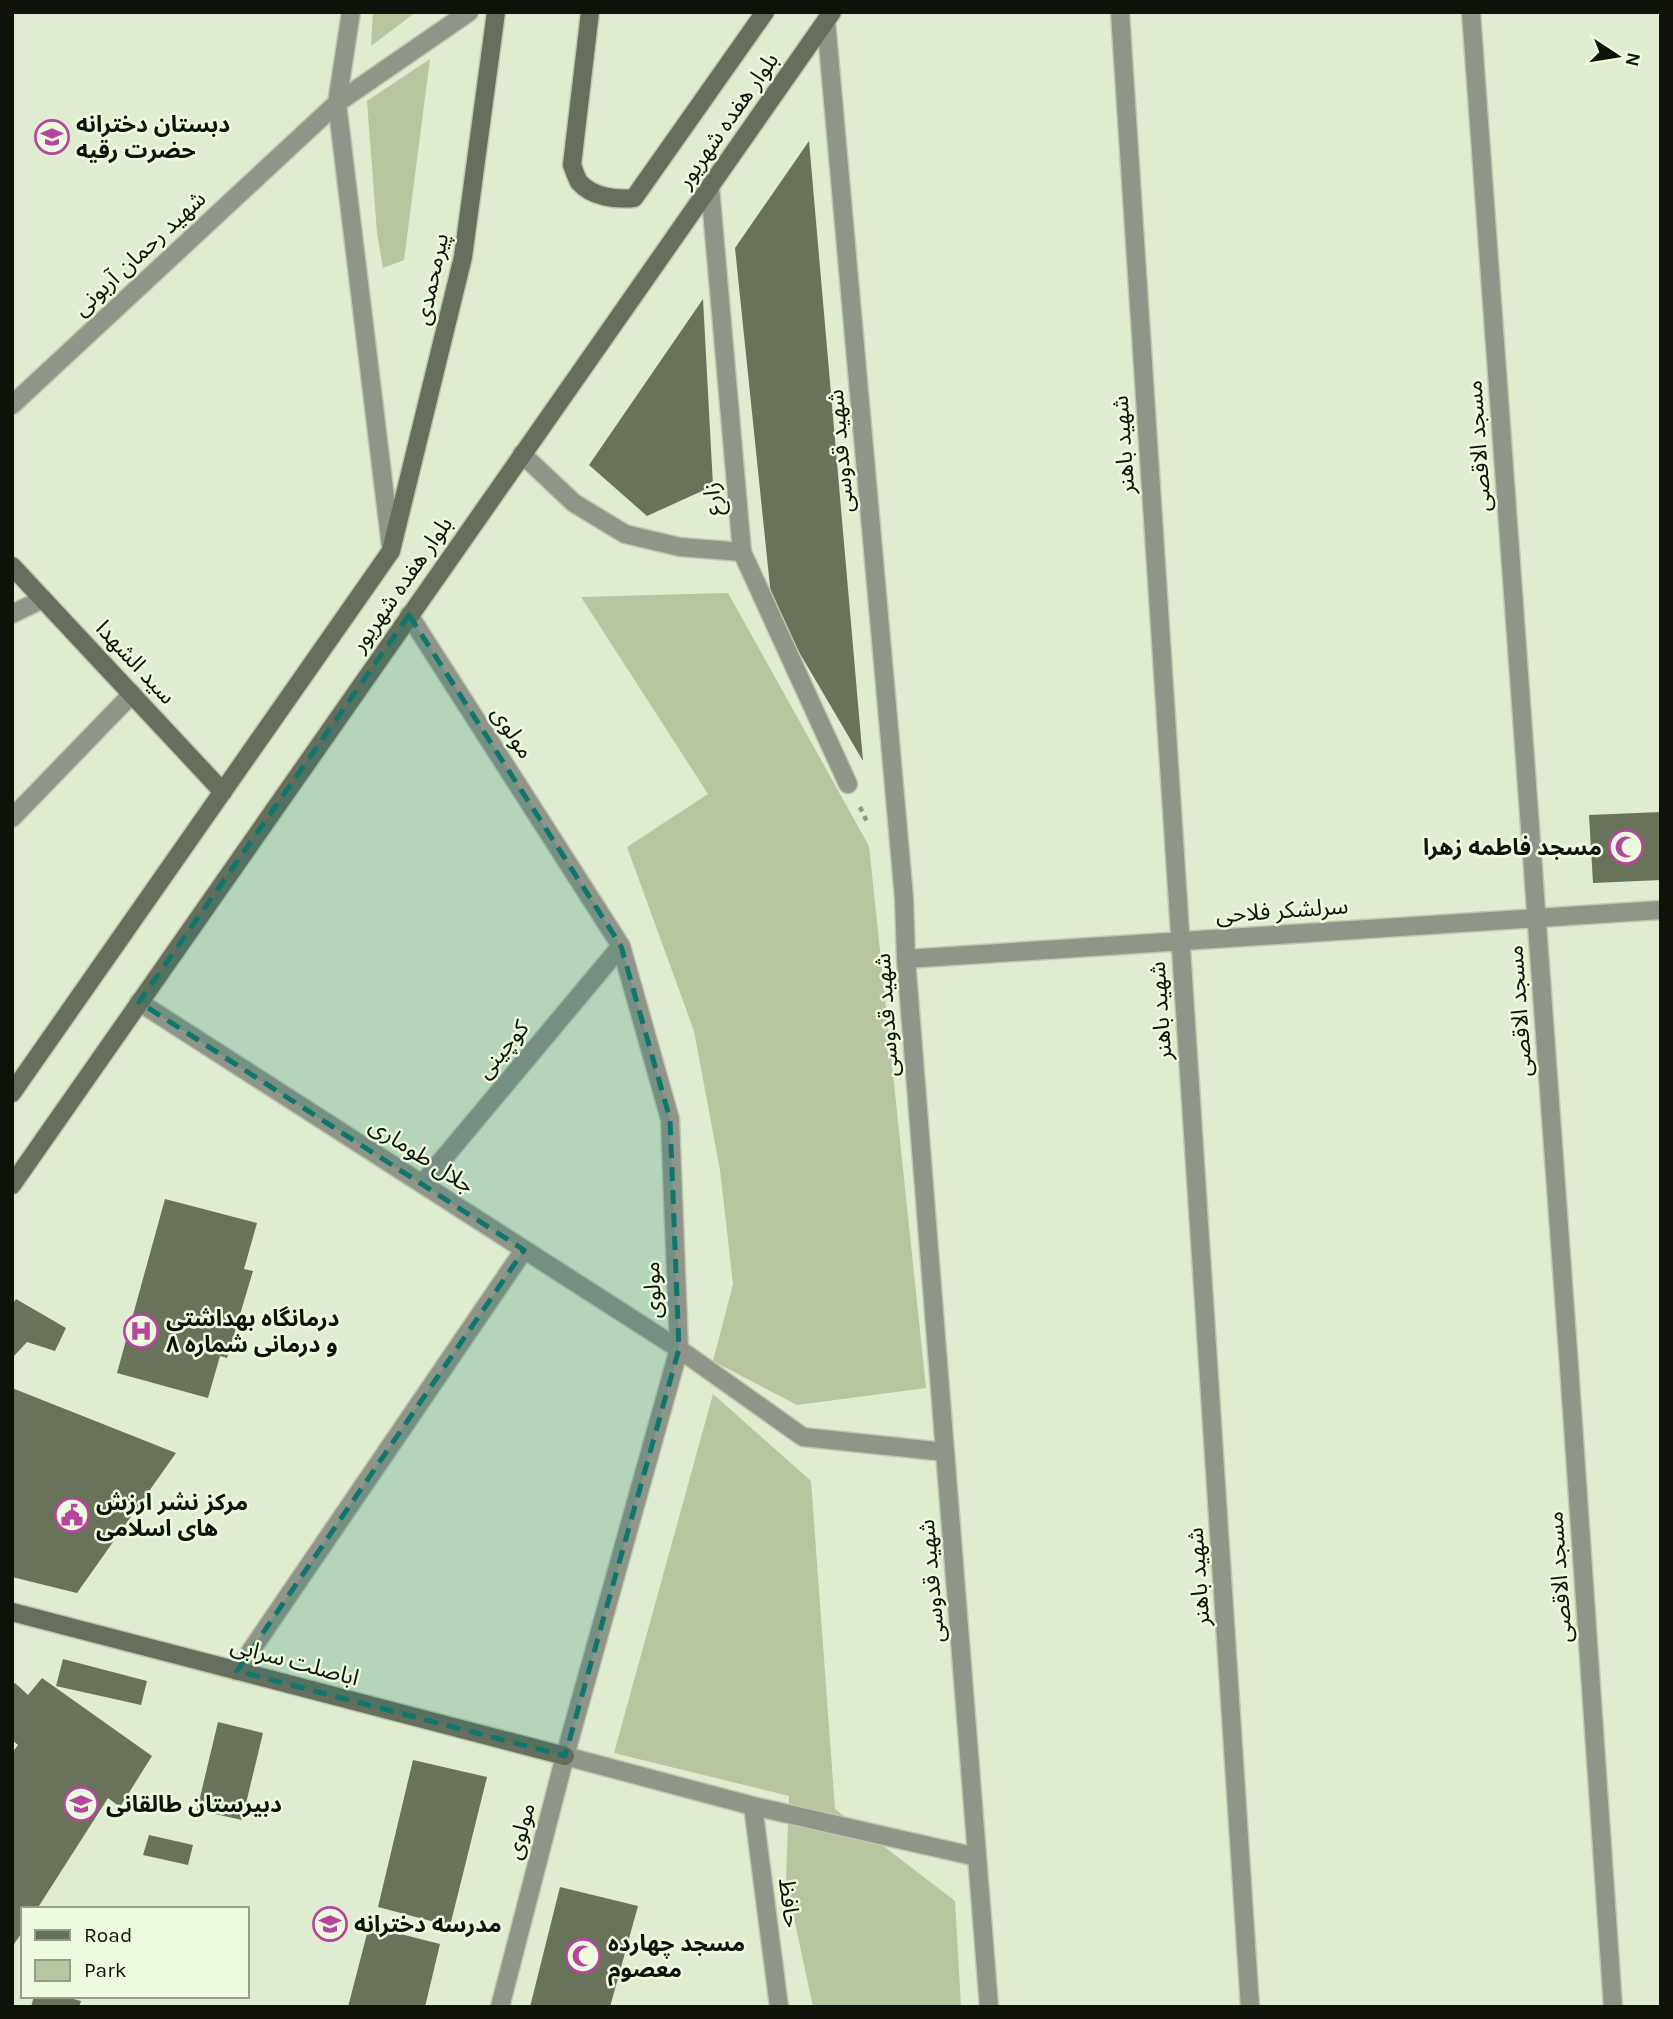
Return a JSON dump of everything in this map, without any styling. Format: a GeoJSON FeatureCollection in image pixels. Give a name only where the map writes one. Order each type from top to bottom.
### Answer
{"type":"FeatureCollection","features":[{"type":"Feature","properties":{"kind":"main road","name":"پیرمحمدی"},"geometry":{"type":"LineString","coordinates":[[391,551],[463,257],[496,12]]}},
{"type":"Feature","properties":{"kind":"main road","name":"بلوار هفده شهریور"},"geometry":{"type":"LineString","coordinates":[[590,12],[572,165],[579,182],[596,193],[617,200],[634,198],[765,12]]}},
{"type":"Feature","properties":{"kind":"main road","name":"بلوار هفده شهریور"},"geometry":{"type":"LineString","coordinates":[[12,1185],[829,17]]}},
{"type":"Feature","properties":{"kind":"main road","name":"بلوار هفده شهریور"},"geometry":{"type":"LineString","coordinates":[[12,1093],[391,551]]}},
{"type":"Feature","properties":{"kind":"main road","name":"سید الشهدا"},"geometry":{"type":"LineString","coordinates":[[12,566],[223,792]]}},
{"type":"Feature","properties":{"kind":"main road","name":"اباصلت سرابی"},"geometry":{"type":"LineString","coordinates":[[12,1612],[565,1756]]}},
{"type":"Feature","properties":{"kind":"street"},"geometry":{"type":"LineString","coordinates":[[351,12],[337,103],[391,551]]}},
{"type":"Feature","properties":{"kind":"street","name":"شهید رحمان آربونی"},"geometry":{"type":"LineString","coordinates":[[12,405],[337,103],[469,12]]}},
{"type":"Feature","properties":{"kind":"street","name":"شهید باهنر"},"geometry":{"type":"LineString","coordinates":[[1120,12],[1250,2007]]}},
{"type":"Feature","properties":{"kind":"street","name":"مسجد الاقصی"},"geometry":{"type":"LineString","coordinates":[[1471,12],[1613,2007]]}},
{"type":"Feature","properties":{"kind":"street","name":"شهید قدوسی"},"geometry":{"type":"LineString","coordinates":[[829,17],[904,898],[906,958],[989,2007]]}},
{"type":"Feature","properties":{"kind":"street","name":"زارع"},"geometry":{"type":"LineString","coordinates":[[710,187],[742,552],[848,784]]}},
{"type":"Feature","properties":{"kind":"street"},"geometry":{"type":"LineString","coordinates":[[522,454],[574,503],[625,534],[680,547],[742,552]]}},
{"type":"Feature","properties":{"kind":"street"},"geometry":{"type":"LineString","coordinates":[[12,614],[43,599]]}},
{"type":"Feature","properties":{"kind":"street","name":"مولوی"},"geometry":{"type":"LineString","coordinates":[[410,615],[621,946],[670,1119],[678,1349],[565,1756],[500,2007]]}},
{"type":"Feature","properties":{"kind":"street"},"geometry":{"type":"LineString","coordinates":[[12,818],[132,694]]}},
{"type":"Feature","properties":{"kind":"street","name":"سرلشکر فلاحی"},"geometry":{"type":"LineString","coordinates":[[906,958],[1661,910]]}},
{"type":"Feature","properties":{"kind":"street","name":"کوچینی"},"geometry":{"type":"LineString","coordinates":[[422,1184],[621,946]]}},
{"type":"Feature","properties":{"kind":"street","name":"جلال طوماری"},"geometry":{"type":"LineString","coordinates":[[139,1002],[678,1349],[803,1437],[945,1451]]}},
{"type":"Feature","properties":{"kind":"street"},"geometry":{"type":"LineString","coordinates":[[237,1671],[524,1250]]}},
{"type":"Feature","properties":{"kind":"street"},"geometry":{"type":"LineString","coordinates":[[565,1756],[753,1806],[978,1857]]}},
{"type":"Feature","properties":{"kind":"street","name":"حافظ"},"geometry":{"type":"LineString","coordinates":[[753,1806],[779,2007]]}},
{"type":"Feature","properties":{"kind":"highlighted area"},"geometry":{"type":"Polygon","coordinates":[[[409,615],[621,946],[670,1119],[679,1349],[565,1756],[237,1671],[524,1250],[139,1002],[409,615]]]}},
{"type":"Feature","properties":{"kind":"green space"},"geometry":{"type":"Polygon","coordinates":[[[373,12],[416,12],[371,46],[373,12]]]}},
{"type":"Feature","properties":{"kind":"green space"},"geometry":{"type":"Polygon","coordinates":[[[430,59],[404,260],[383,268],[377,233],[367,101],[430,59]]]}},
{"type":"Feature","properties":{"kind":"green space"},"geometry":{"type":"Polygon","coordinates":[[[728,593],[869,846],[926,1388],[797,1405],[713,1361],[733,1284],[720,1170],[694,1031],[627,847],[708,794],[581,597],[728,593]]]}},
{"type":"Feature","properties":{"kind":"green space"},"geometry":{"type":"Polygon","coordinates":[[[713,1394],[811,1481],[835,1809],[955,1901],[961,2007],[813,2007],[786,1881],[789,1796],[614,1753],[713,1394]]]}},
{"type":"Feature","properties":{"kind":"building"},"geometry":{"type":"Polygon","coordinates":[[[809,141],[863,761],[772,606],[735,248],[809,141]]]}},
{"type":"Feature","properties":{"kind":"building"},"geometry":{"type":"Polygon","coordinates":[[[703,299],[713,486],[647,516],[589,465],[703,299]]]}},
{"type":"Feature","properties":{"kind":"building","name":"مسجد فاطمه زهرا"},"geometry":{"type":"Polygon","coordinates":[[[1661,812],[1661,880],[1593,883],[1589,815],[1661,812]]]}},
{"type":"Feature","properties":{"kind":"building"},"geometry":{"type":"Polygon","coordinates":[[[165,1199],[257,1223],[244,1269],[253,1271],[227,1358],[220,1356],[208,1398],[117,1373],[165,1199]]]}},
{"type":"Feature","properties":{"kind":"building"},"geometry":{"type":"Polygon","coordinates":[[[16,1299],[66,1328],[55,1351],[27,1342],[12,1355],[12,1305],[16,1299]]]}},
{"type":"Feature","properties":{"kind":"building","name":"مرکز نشر ارزش های اسلامی"},"geometry":{"type":"Polygon","coordinates":[[[12,1388],[176,1453],[77,1593],[12,1577],[12,1388]]]}},
{"type":"Feature","properties":{"kind":"building"},"geometry":{"type":"Polygon","coordinates":[[[63,1659],[147,1681],[141,1705],[56,1686],[63,1659]]]}},
{"type":"Feature","properties":{"kind":"building"},"geometry":{"type":"Polygon","coordinates":[[[42,1678],[152,1756],[120,1807],[108,1798],[38,1907],[21,1907],[21,1934],[12,1947],[12,1753],[18,1745],[12,1740],[12,1687],[15,1683],[28,1695],[42,1678]]]}},
{"type":"Feature","properties":{"kind":"building"},"geometry":{"type":"Polygon","coordinates":[[[218,1722],[263,1733],[242,1820],[197,1810],[218,1722]]]}},
{"type":"Feature","properties":{"kind":"building"},"geometry":{"type":"Polygon","coordinates":[[[413,1760],[487,1777],[450,1926],[378,1907],[413,1760]]]}},
{"type":"Feature","properties":{"kind":"building"},"geometry":{"type":"Polygon","coordinates":[[[149,1835],[193,1845],[188,1865],[143,1855],[149,1835]]]}},
{"type":"Feature","properties":{"kind":"building","name":"مسجد چهارده معصوم"},"geometry":{"type":"Polygon","coordinates":[[[560,1887],[638,1906],[610,2007],[530,2007],[560,1887]]]}},
{"type":"Feature","properties":{"kind":"building"},"geometry":{"type":"Polygon","coordinates":[[[369,1926],[440,1944],[425,2007],[348,2007],[369,1926]]]}},
{"type":"Feature","properties":{"kind":"building"},"geometry":{"type":"Polygon","coordinates":[[[33,1998],[70,1998],[81,2001],[79,2007],[31,2007],[33,1998]]]}},
{"type":"Feature","properties":{"kind":"place","name":"دبستان دخترانه حضرت رقیه"},"geometry":{"type":"Point","coordinates":[52,137]}},
{"type":"Feature","properties":{"kind":"place","name":"مسجد فاطمه زهرا"},"geometry":{"type":"Point","coordinates":[1626,847]}},
{"type":"Feature","properties":{"kind":"place","name":"درمانگاه بهداشتی و درمانی شماره ۸"},"geometry":{"type":"Point","coordinates":[141,1331]}},
{"type":"Feature","properties":{"kind":"place","name":"مرکز نشر ارزش های اسلامی"},"geometry":{"type":"Point","coordinates":[72,1515]}},
{"type":"Feature","properties":{"kind":"place","name":"دبیرستان طالقانی"},"geometry":{"type":"Point","coordinates":[81,1804]}},
{"type":"Feature","properties":{"kind":"place","name":"مدرسه دخترانه"},"geometry":{"type":"Point","coordinates":[330,1924]}},
{"type":"Feature","properties":{"kind":"place","name":"مسجد چهارده معصوم"},"geometry":{"type":"Point","coordinates":[583,1956]}}]}
